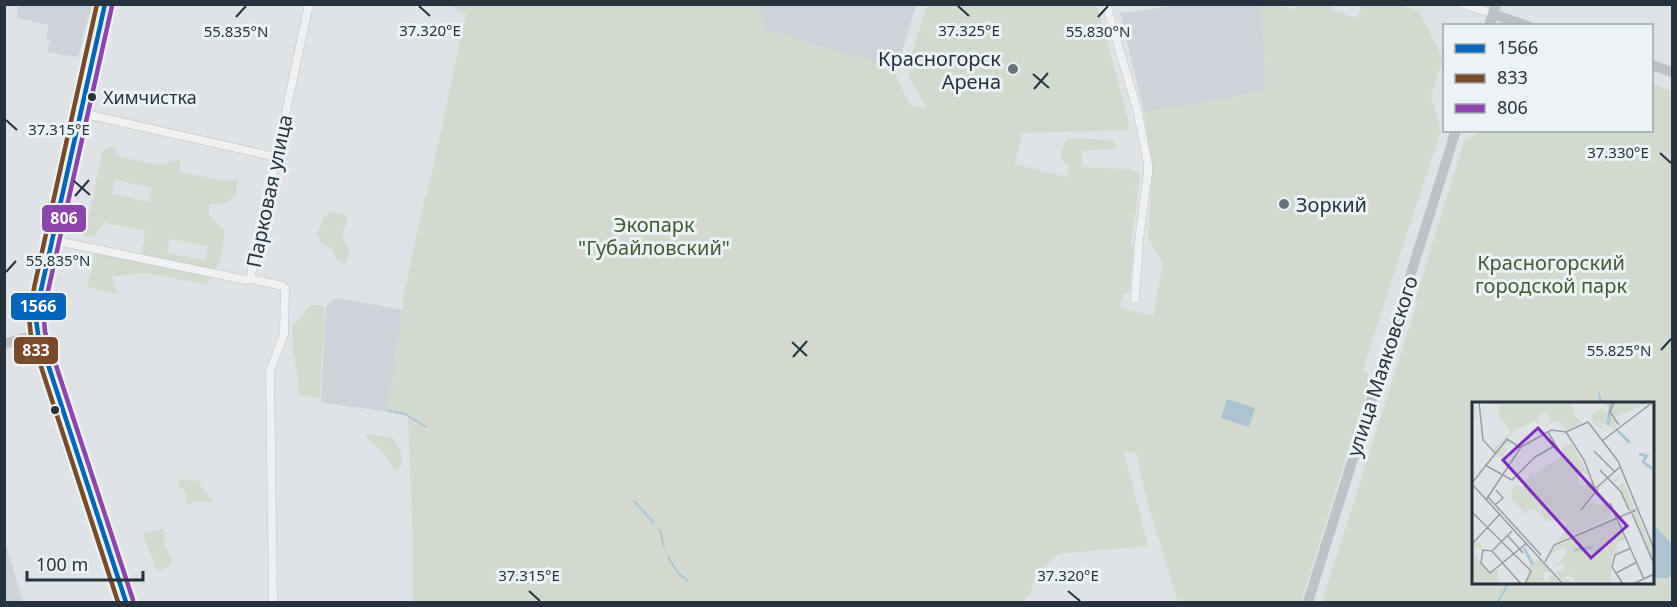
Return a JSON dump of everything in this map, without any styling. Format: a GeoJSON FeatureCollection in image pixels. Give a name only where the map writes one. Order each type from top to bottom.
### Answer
{"type":"FeatureCollection","features":[{"type":"Feature","properties":{"kind":"main road"},"geometry":{"type":"LineString","coordinates":[[105,4],[36,319],[38,334],[126,603]]}},
{"type":"Feature","properties":{"kind":"main road"},"geometry":{"type":"LineString","coordinates":[[1490,24],[1494,9],[1524,24]]}},
{"type":"Feature","properties":{"kind":"main road"},"geometry":{"type":"LineString","coordinates":[[1653,65],[1672,72]]}},
{"type":"Feature","properties":{"kind":"main road","name":"улица Маяковского"},"geometry":{"type":"LineString","coordinates":[[1308,603],[1455,132]]}},
{"type":"Feature","properties":{"kind":"main road"},"geometry":{"type":"LineString","coordinates":[[4,344],[38,334]]}},
{"type":"Feature","properties":{"kind":"street","name":"Парковая улица"},"geometry":{"type":"LineString","coordinates":[[273,603],[270,371],[284,334],[285,288],[250,279],[309,4]]}},
{"type":"Feature","properties":{"kind":"street"},"geometry":{"type":"LineString","coordinates":[[1106,4],[1138,113],[1148,164],[1135,299]]}},
{"type":"Feature","properties":{"kind":"street"},"geometry":{"type":"LineString","coordinates":[[1463,4],[1494,9]]}},
{"type":"Feature","properties":{"kind":"street"},"geometry":{"type":"LineString","coordinates":[[81,113],[276,157]]}},
{"type":"Feature","properties":{"kind":"street"},"geometry":{"type":"LineString","coordinates":[[52,240],[250,279]]}},
{"type":"Feature","properties":{"kind":"shaded area"},"geometry":{"type":"Polygon","coordinates":[[[758,4],[916,5],[897,69],[765,30],[758,4]]]}},
{"type":"Feature","properties":{"kind":"shaded area"},"geometry":{"type":"Polygon","coordinates":[[[18,5],[95,5],[89,15],[78,57],[47,52],[50,40],[46,39],[49,25],[17,18],[18,5]]]}},
{"type":"Feature","properties":{"kind":"shaded area"},"geometry":{"type":"Polygon","coordinates":[[[1167,5],[1261,5],[1266,89],[1190,106],[1189,104],[1144,112],[1120,13],[1167,7],[1167,5]]]}},
{"type":"Feature","properties":{"kind":"shaded area"},"geometry":{"type":"Polygon","coordinates":[[[336,298],[403,310],[387,412],[321,402],[326,306],[336,298]]]}},
{"type":"Feature","properties":{"kind":"shaded area"},"geometry":{"type":"Polygon","coordinates":[[[5,542],[23,602],[5,602],[5,542]]]}},
{"type":"Feature","properties":{"kind":"green space","name":"Экопарк \"Губайловский\""},"geometry":{"type":"Polygon","coordinates":[[[444,5],[758,5],[766,30],[897,69],[896,75],[909,104],[927,109],[909,77],[911,68],[908,65],[927,5],[1097,5],[1128,118],[1129,130],[1022,133],[1015,164],[1067,177],[1070,167],[1061,158],[1067,139],[1113,141],[1116,144],[1115,149],[1082,151],[1082,167],[1130,169],[1139,174],[1139,186],[1132,185],[1139,188],[1131,243],[1134,244],[1129,294],[1123,293],[1121,308],[1153,316],[1163,263],[1148,238],[1152,170],[1144,112],[1189,103],[1190,106],[1266,89],[1261,5],[1293,10],[1295,5],[1333,5],[1332,10],[1357,18],[1362,5],[1401,5],[1419,11],[1443,59],[1431,96],[1441,131],[1362,371],[1370,376],[1368,387],[1301,602],[1178,602],[1146,498],[1136,453],[1124,451],[1148,546],[1057,554],[1036,576],[1030,595],[1022,602],[413,602],[408,419],[406,415],[387,412],[403,310],[402,302],[466,14],[444,5]]]}},
{"type":"Feature","properties":{"kind":"green space","name":"Красногорский городской парк"},"geometry":{"type":"Polygon","coordinates":[[[1653,84],[1672,91],[1672,602],[1322,602],[1417,303],[1416,297],[1464,141],[1480,132],[1653,132],[1653,84]]]}},
{"type":"Feature","properties":{"kind":"green space"},"geometry":{"type":"Polygon","coordinates":[[[114,146],[118,156],[157,165],[180,159],[180,172],[226,181],[238,179],[236,194],[231,200],[209,204],[209,215],[225,232],[218,266],[205,284],[145,273],[112,276],[117,294],[87,287],[95,252],[140,262],[145,230],[103,223],[104,225],[95,235],[84,237],[103,150],[114,146]],[[115,180],[112,194],[149,202],[152,188],[115,180]],[[170,239],[167,253],[205,260],[208,246],[170,239]]]}},
{"type":"Feature","properties":{"kind":"green space"},"geometry":{"type":"Polygon","coordinates":[[[331,212],[344,214],[347,217],[342,233],[349,249],[347,261],[344,264],[337,260],[332,249],[322,244],[317,233],[324,217],[331,212]]]}},
{"type":"Feature","properties":{"kind":"green space"},"geometry":{"type":"Polygon","coordinates":[[[311,305],[320,305],[325,308],[320,399],[298,393],[293,348],[292,324],[299,320],[311,305]]]}},
{"type":"Feature","properties":{"kind":"green space"},"geometry":{"type":"Polygon","coordinates":[[[368,434],[393,438],[401,450],[402,465],[396,472],[383,453],[365,436],[368,434]]]}},
{"type":"Feature","properties":{"kind":"green space"},"geometry":{"type":"Polygon","coordinates":[[[179,479],[199,481],[203,490],[212,499],[212,503],[203,501],[187,504],[185,492],[182,488],[178,488],[179,479]]]}},
{"type":"Feature","properties":{"kind":"green space"},"geometry":{"type":"Polygon","coordinates":[[[163,529],[165,545],[172,561],[169,566],[160,571],[156,569],[143,534],[163,529]]]}},
{"type":"Feature","properties":{"kind":"water"},"geometry":{"type":"Polygon","coordinates":[[[1227,399],[1255,408],[1249,427],[1221,418],[1227,399]]]}},
{"type":"Feature","properties":{"kind":"water"},"geometry":{"type":"Polygon","coordinates":[[[1653,524],[1672,544],[1672,574],[1668,578],[1656,578],[1653,574],[1653,524]]]}},
{"type":"Feature","properties":{"kind":"waterway"},"geometry":{"type":"LineString","coordinates":[[1599,393],[1601,402]]}},
{"type":"Feature","properties":{"kind":"waterway"},"geometry":{"type":"LineString","coordinates":[[388,410],[392,412]]}},
{"type":"Feature","properties":{"kind":"waterway"},"geometry":{"type":"LineString","coordinates":[[395,412],[405,414],[426,427]]}},
{"type":"Feature","properties":{"kind":"waterway"},"geometry":{"type":"LineString","coordinates":[[634,501],[654,523]]}},
{"type":"Feature","properties":{"kind":"waterway"},"geometry":{"type":"LineString","coordinates":[[660,530],[664,547]]}},
{"type":"Feature","properties":{"kind":"waterway"},"geometry":{"type":"LineString","coordinates":[[668,557],[678,573],[688,581]]}},
{"type":"Feature","properties":{"kind":"waterway"},"geometry":{"type":"LineString","coordinates":[[1498,602],[1508,583]]}},
{"type":"Feature","properties":{"kind":"transit line","name":"833"},"geometry":{"type":"LineString","coordinates":[[97,4],[29,318],[31,336],[118,602]]}},
{"type":"Feature","properties":{"kind":"transit line","name":"1566"},"geometry":{"type":"LineString","coordinates":[[105,4],[36,319],[38,334],[126,602]]}},
{"type":"Feature","properties":{"kind":"transit line","name":"806"},"geometry":{"type":"LineString","coordinates":[[112,6],[48,291],[44,319],[45,332],[133,600]]}},
{"type":"Feature","properties":{"kind":"place","name":"Красногорск Арена"},"geometry":{"type":"Point","coordinates":[1013,69]}},
{"type":"Feature","properties":{"kind":"place","name":"Химчистка"},"geometry":{"type":"Point","coordinates":[92,97]}},
{"type":"Feature","properties":{"kind":"place","name":"Зоркий"},"geometry":{"type":"Point","coordinates":[1284,204]}}]}
